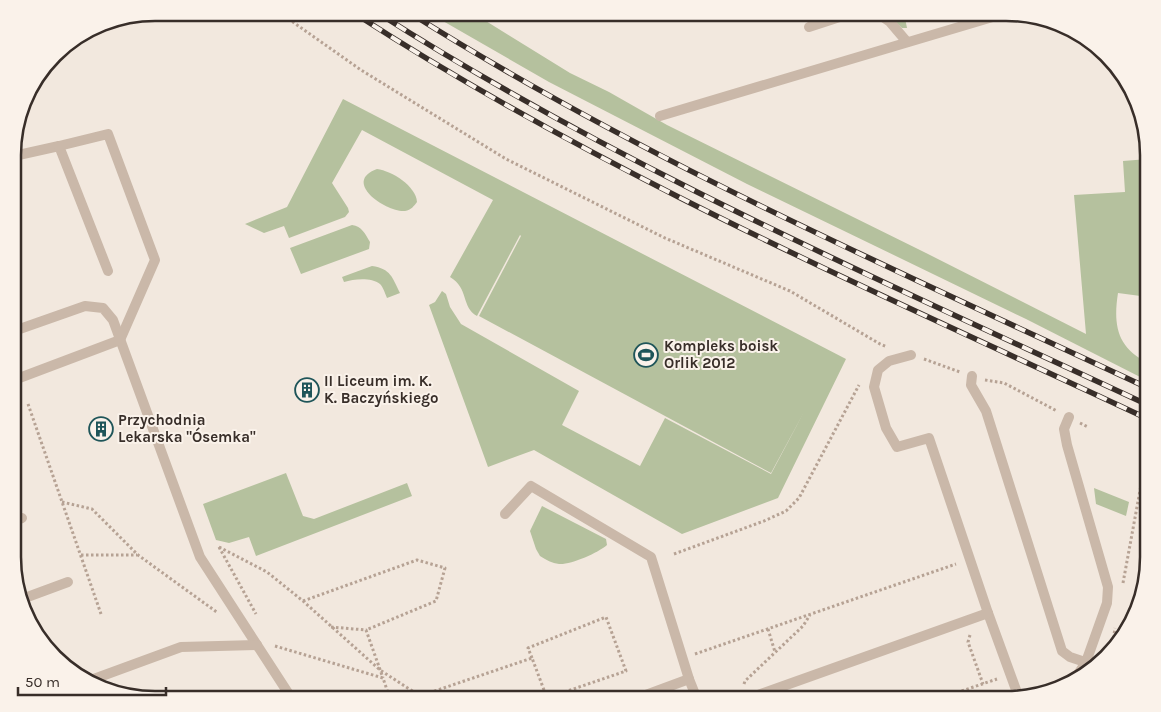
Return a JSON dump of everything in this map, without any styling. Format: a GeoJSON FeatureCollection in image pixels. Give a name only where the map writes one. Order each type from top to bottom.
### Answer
{"type":"FeatureCollection","features":[{"type":"Feature","properties":{"kind":"lane"},"geometry":{"type":"LineString","coordinates":[[809,27],[826,21]]}},
{"type":"Feature","properties":{"kind":"lane"},"geometry":{"type":"LineString","coordinates":[[889,21],[907,42]]}},
{"type":"Feature","properties":{"kind":"lane"},"geometry":{"type":"LineString","coordinates":[[660,116],[976,21]]}},
{"type":"Feature","properties":{"kind":"lane"},"geometry":{"type":"LineString","coordinates":[[21,154],[108,134],[155,260],[120,340],[21,377]]}},
{"type":"Feature","properties":{"kind":"lane"},"geometry":{"type":"LineString","coordinates":[[59,146],[108,271]]}},
{"type":"Feature","properties":{"kind":"lane"},"geometry":{"type":"LineString","coordinates":[[21,329],[85,306],[102,308],[113,320],[200,558],[286,691]]}},
{"type":"Feature","properties":{"kind":"lane"},"geometry":{"type":"LineString","coordinates":[[911,355],[889,361],[878,370],[874,387],[886,428],[898,447],[929,438],[1016,690]]}},
{"type":"Feature","properties":{"kind":"lane"},"geometry":{"type":"LineString","coordinates":[[972,376],[972,385],[986,411],[1062,651],[1070,657],[1088,662]]}},
{"type":"Feature","properties":{"kind":"lane"},"geometry":{"type":"LineString","coordinates":[[1069,417],[1064,429],[1067,445],[1108,587],[1107,603],[1091,660]]}},
{"type":"Feature","properties":{"kind":"lane"},"geometry":{"type":"LineString","coordinates":[[505,514],[531,486],[651,557],[693,690]]}},
{"type":"Feature","properties":{"kind":"lane"},"geometry":{"type":"LineString","coordinates":[[27,596],[68,582]]}},
{"type":"Feature","properties":{"kind":"lane"},"geometry":{"type":"LineString","coordinates":[[758,690],[988,613]]}},
{"type":"Feature","properties":{"kind":"lane"},"geometry":{"type":"LineString","coordinates":[[97,678],[181,647],[257,645]]}},
{"type":"Feature","properties":{"kind":"lane"},"geometry":{"type":"LineString","coordinates":[[659,690],[689,680]]}},
{"type":"Feature","properties":{"kind":"path"},"geometry":{"type":"LineString","coordinates":[[293,21],[361,70],[506,159],[665,238],[790,291],[880,344],[984,380],[1004,383],[1088,427]]}},
{"type":"Feature","properties":{"kind":"path"},"geometry":{"type":"LineString","coordinates":[[674,554],[764,521],[786,510],[799,498],[862,379]]}},
{"type":"Feature","properties":{"kind":"path"},"geometry":{"type":"LineString","coordinates":[[28,404],[101,614]]}},
{"type":"Feature","properties":{"kind":"path"},"geometry":{"type":"LineString","coordinates":[[1125,569],[1139,495]]}},
{"type":"Feature","properties":{"kind":"path"},"geometry":{"type":"LineString","coordinates":[[62,502],[92,509],[138,555],[223,617]]}},
{"type":"Feature","properties":{"kind":"path"},"geometry":{"type":"LineString","coordinates":[[219,547],[267,572],[303,601],[380,670],[412,691]]}},
{"type":"Feature","properties":{"kind":"path"},"geometry":{"type":"LineString","coordinates":[[80,555],[138,555]]}},
{"type":"Feature","properties":{"kind":"path"},"geometry":{"type":"LineString","coordinates":[[303,601],[417,560],[445,568],[436,601],[366,630],[331,627]]}},
{"type":"Feature","properties":{"kind":"path"},"geometry":{"type":"LineString","coordinates":[[683,659],[970,560]]}},
{"type":"Feature","properties":{"kind":"path"},"geometry":{"type":"LineString","coordinates":[[744,690],[745,680],[803,626],[810,615]]}},
{"type":"Feature","properties":{"kind":"path"},"geometry":{"type":"LineString","coordinates":[[542,691],[528,648],[606,617],[626,671],[570,691]]}},
{"type":"Feature","properties":{"kind":"path"},"geometry":{"type":"LineString","coordinates":[[974,618],[968,642],[982,684]]}},
{"type":"Feature","properties":{"kind":"path"},"geometry":{"type":"LineString","coordinates":[[768,629],[775,652]]}},
{"type":"Feature","properties":{"kind":"path"},"geometry":{"type":"LineString","coordinates":[[366,630],[388,691]]}},
{"type":"Feature","properties":{"kind":"path"},"geometry":{"type":"LineString","coordinates":[[274,646],[384,678]]}},
{"type":"Feature","properties":{"kind":"path"},"geometry":{"type":"LineString","coordinates":[[436,691],[532,658]]}},
{"type":"Feature","properties":{"kind":"path"},"geometry":{"type":"LineString","coordinates":[[964,690],[1010,674]]}},
{"type":"Feature","properties":{"kind":"green space"},"geometry":{"type":"Polygon","coordinates":[[[443,21],[486,21],[570,73],[609,92],[667,125],[1086,334],[1074,195],[1125,192],[1123,161],[1139,160],[1139,296],[1118,293],[1116,315],[1117,325],[1124,343],[1139,358],[1139,376],[1026,319],[747,184],[549,82],[443,21]]]}},
{"type":"Feature","properties":{"kind":"green space"},"geometry":{"type":"Polygon","coordinates":[[[894,21],[906,21],[907,28],[902,28],[894,21]]]}},
{"type":"Feature","properties":{"kind":"green space"},"geometry":{"type":"Polygon","coordinates":[[[343,99],[846,359],[778,498],[682,534],[534,450],[488,467],[429,305],[435,302],[442,291],[446,294],[450,307],[461,324],[579,391],[562,425],[640,466],[665,418],[771,474],[804,412],[771,473],[479,316],[520,235],[477,316],[469,308],[460,286],[450,277],[493,200],[362,130],[332,183],[348,208],[349,212],[345,217],[289,238],[284,226],[264,233],[245,224],[287,207],[343,99]]]}},
{"type":"Feature","properties":{"kind":"green space"},"geometry":{"type":"Polygon","coordinates":[[[377,169],[396,176],[408,185],[416,196],[417,202],[412,208],[405,211],[397,210],[388,207],[371,196],[365,189],[364,181],[367,175],[377,169]]]}},
{"type":"Feature","properties":{"kind":"green space"},"geometry":{"type":"Polygon","coordinates":[[[352,225],[365,233],[370,242],[369,249],[301,274],[290,248],[352,225]]]}},
{"type":"Feature","properties":{"kind":"green space"},"geometry":{"type":"Polygon","coordinates":[[[372,266],[387,272],[393,278],[400,293],[387,298],[380,284],[372,280],[362,279],[344,282],[342,277],[372,266]]]}},
{"type":"Feature","properties":{"kind":"green space"},"geometry":{"type":"Polygon","coordinates":[[[286,473],[303,516],[314,519],[407,483],[412,496],[256,556],[249,537],[229,543],[216,540],[203,504],[286,473]]]}},
{"type":"Feature","properties":{"kind":"green space"},"geometry":{"type":"Polygon","coordinates":[[[1094,488],[1129,502],[1126,516],[1096,504],[1094,488]]]}},
{"type":"Feature","properties":{"kind":"green space"},"geometry":{"type":"Polygon","coordinates":[[[542,506],[606,539],[607,545],[584,558],[564,564],[554,563],[540,556],[530,531],[542,506]]]}},
{"type":"Feature","properties":{"kind":"railway"},"geometry":{"type":"LineString","coordinates":[[367,21],[449,72],[546,127],[644,179],[844,278],[1139,415]]}},
{"type":"Feature","properties":{"kind":"railway"},"geometry":{"type":"LineString","coordinates":[[391,21],[470,69],[660,173],[854,268],[1139,401]]}},
{"type":"Feature","properties":{"kind":"railway"},"geometry":{"type":"LineString","coordinates":[[423,21],[498,67],[680,165],[866,257],[1139,384]]}},
{"type":"Feature","properties":{"kind":"place","name":"Kompleks boisk Orlik 2012"},"geometry":{"type":"Point","coordinates":[646,355]}},
{"type":"Feature","properties":{"kind":"place","name":"II Liceum im. K. K. Baczyńskiego"},"geometry":{"type":"Point","coordinates":[307,390]}},
{"type":"Feature","properties":{"kind":"place","name":"Przychodnia Lekarska \"Ósemka\""},"geometry":{"type":"Point","coordinates":[101,429]}}]}
